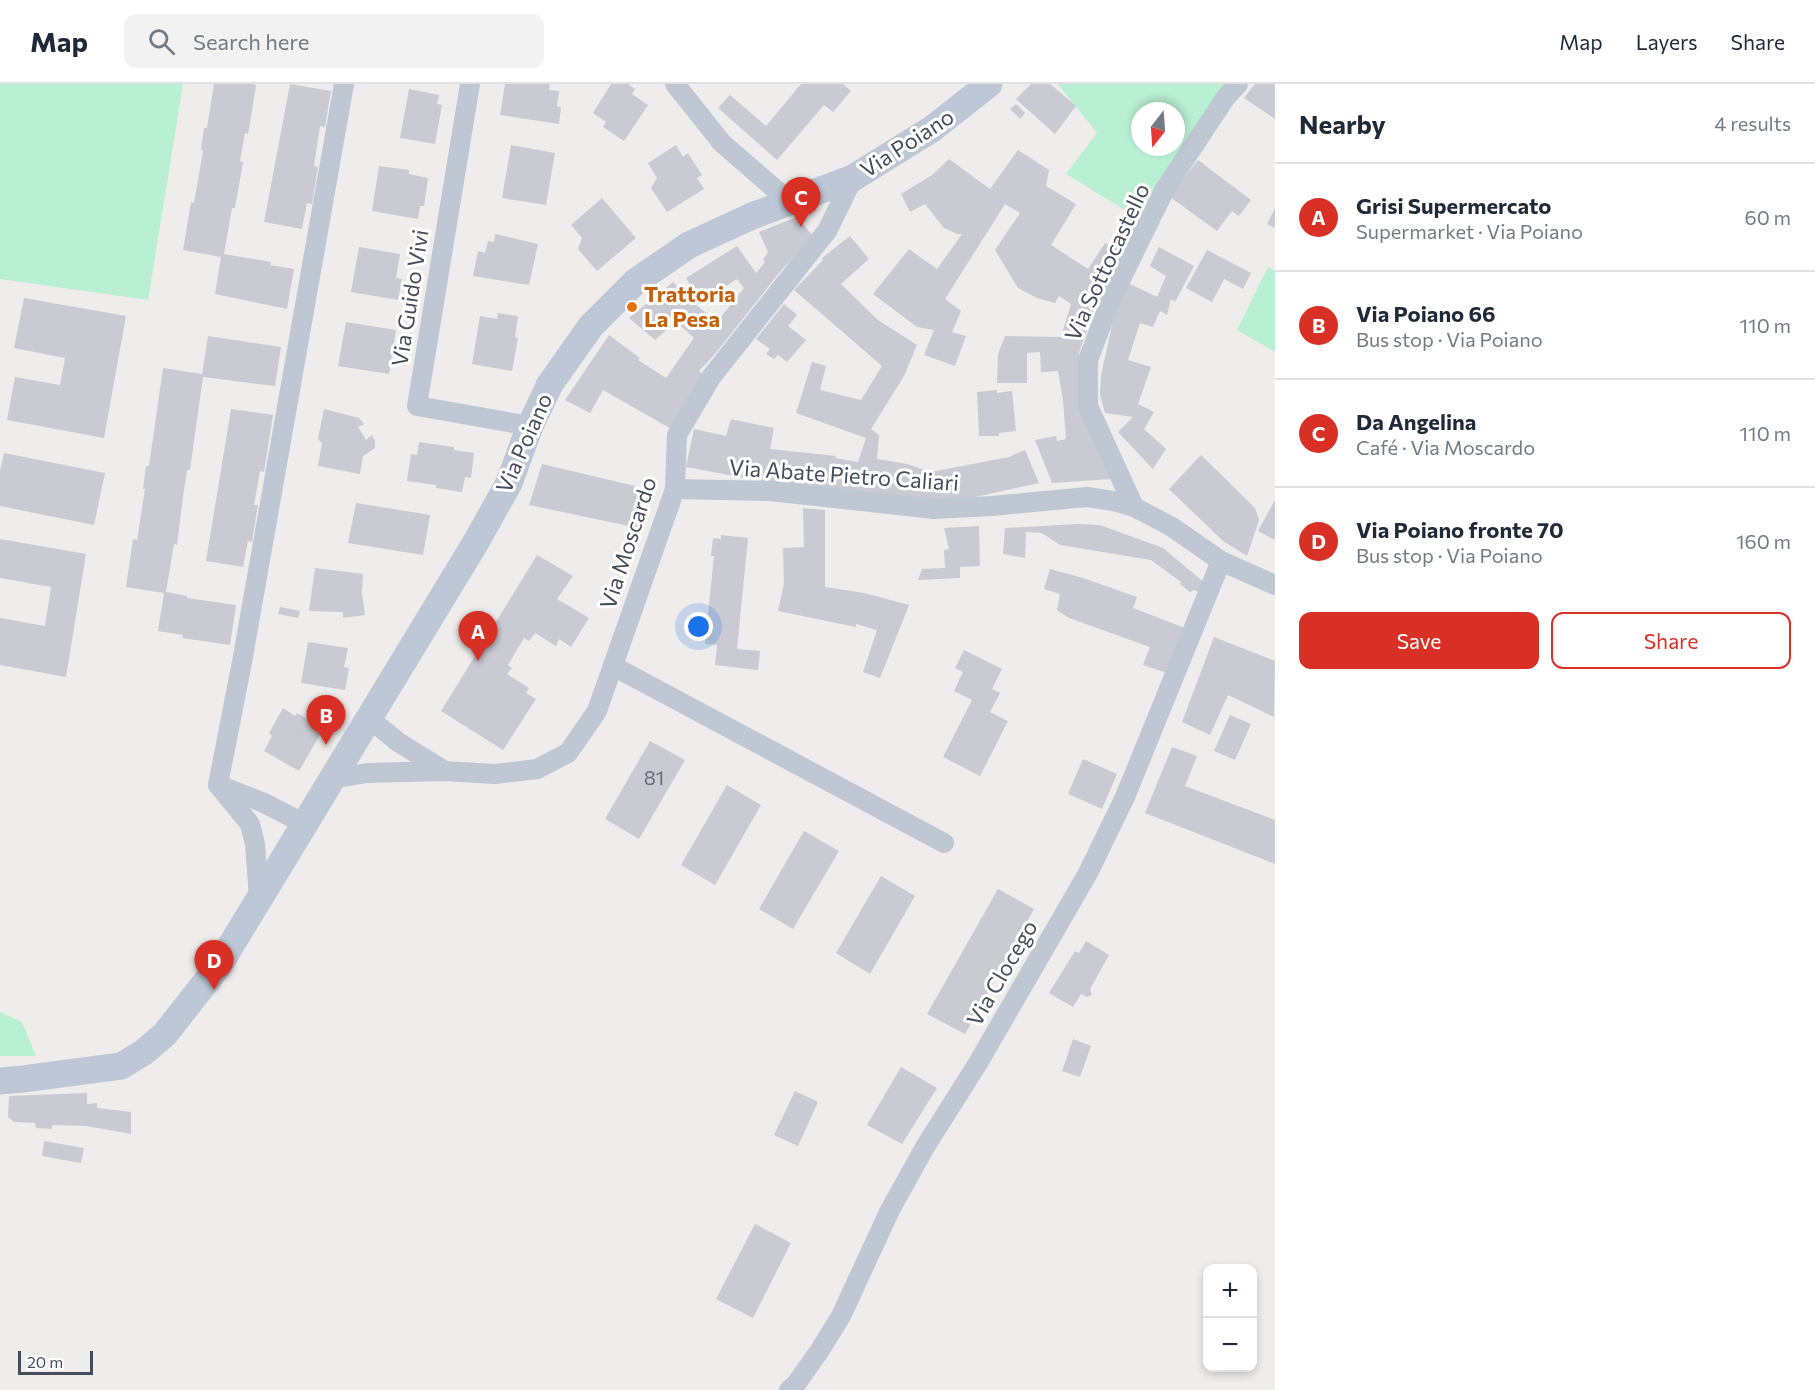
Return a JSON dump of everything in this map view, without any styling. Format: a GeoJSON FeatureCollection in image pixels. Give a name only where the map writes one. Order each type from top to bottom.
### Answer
{"type":"FeatureCollection","features":[{"type":"Feature","properties":{"kind":"street"},"geometry":{"type":"LineString","coordinates":[[218,785],[242,662],[344,84]]}},
{"type":"Feature","properties":{"kind":"street","name":"Via Guido Vivi"},"geometry":{"type":"LineString","coordinates":[[470,84],[417,406],[530,426]]}},
{"type":"Feature","properties":{"kind":"street"},"geometry":{"type":"LineString","coordinates":[[675,84],[722,143],[790,202]]}},
{"type":"Feature","properties":{"kind":"street","name":"Via Poiano"},"geometry":{"type":"LineString","coordinates":[[0,1081],[121,1066],[144,1052],[165,1034],[219,966],[303,823],[492,513],[508,483],[530,426],[550,384],[591,326],[635,282],[689,245],[752,216],[853,178],[932,129],[989,84]]}},
{"type":"Feature","properties":{"kind":"street","name":"Via Sottocastello"},"geometry":{"type":"LineString","coordinates":[[1134,507],[1089,406],[1088,360],[1112,297],[1165,189],[1226,97],[1238,84]]}},
{"type":"Feature","properties":{"kind":"street","name":"Via Poiano"},"geometry":{"type":"LineString","coordinates":[[827,231],[853,178]]}},
{"type":"Feature","properties":{"kind":"street","name":"Via Moscardo"},"geometry":{"type":"LineString","coordinates":[[331,779],[367,773],[445,771],[495,774],[537,769],[568,753],[597,711],[675,489],[677,435],[712,376],[827,231]]}},
{"type":"Feature","properties":{"kind":"street","name":"Via Abate Pietro Caliari"},"geometry":{"type":"LineString","coordinates":[[675,489],[770,491],[934,509],[1087,497],[1113,501],[1134,507],[1172,527],[1221,561],[1275,585]]}},
{"type":"Feature","properties":{"kind":"street","name":"Via Clocego"},"geometry":{"type":"LineString","coordinates":[[789,1390],[820,1350],[841,1316],[890,1210],[925,1147],[978,1064],[1088,873],[1125,797],[1221,561]]}},
{"type":"Feature","properties":{"kind":"street"},"geometry":{"type":"LineString","coordinates":[[613,666],[944,843]]}},
{"type":"Feature","properties":{"kind":"street","name":"Via Moscardo"},"geometry":{"type":"LineString","coordinates":[[369,718],[399,742],[445,771]]}},
{"type":"Feature","properties":{"kind":"street"},"geometry":{"type":"LineString","coordinates":[[218,785],[262,802],[303,823]]}},
{"type":"Feature","properties":{"kind":"street"},"geometry":{"type":"LineString","coordinates":[[218,785],[250,824],[255,844],[259,898]]}},
{"type":"Feature","properties":{"kind":"green space"},"geometry":{"type":"Polygon","coordinates":[[[0,84],[183,84],[148,300],[0,279],[0,84]]]}},
{"type":"Feature","properties":{"kind":"green space"},"geometry":{"type":"Polygon","coordinates":[[[1058,84],[1233,84],[1185,146],[1185,102],[1131,102],[1131,156],[1177,156],[1158,181],[1143,221],[1066,174],[1097,133],[1058,84]]]}},
{"type":"Feature","properties":{"kind":"green space"},"geometry":{"type":"Polygon","coordinates":[[[1268,267],[1275,271],[1275,352],[1237,330],[1268,267]]]}},
{"type":"Feature","properties":{"kind":"green space"},"geometry":{"type":"Polygon","coordinates":[[[0,1012],[22,1022],[36,1056],[0,1056],[0,1012]]]}},
{"type":"Feature","properties":{"kind":"building"},"geometry":{"type":"Polygon","coordinates":[[[214,84],[254,84],[256,86],[248,134],[245,133],[240,161],[243,162],[235,208],[232,208],[224,254],[271,262],[270,265],[294,269],[287,309],[215,294],[221,257],[183,250],[191,202],[194,203],[203,151],[201,150],[204,128],[207,128],[214,84]]]}},
{"type":"Feature","properties":{"kind":"building"},"geometry":{"type":"Polygon","coordinates":[[[290,84],[331,91],[325,127],[320,126],[314,166],[318,167],[312,204],[307,203],[302,229],[264,222],[290,84]]]}},
{"type":"Feature","properties":{"kind":"building"},"geometry":{"type":"Polygon","coordinates":[[[505,84],[550,84],[549,90],[559,91],[557,106],[561,107],[559,124],[500,115],[505,84]]]}},
{"type":"Feature","properties":{"kind":"building"},"geometry":{"type":"Polygon","coordinates":[[[611,84],[628,84],[635,89],[632,94],[648,105],[624,141],[603,127],[606,122],[593,113],[611,84]]]}},
{"type":"Feature","properties":{"kind":"building"},"geometry":{"type":"Polygon","coordinates":[[[801,84],[843,84],[851,91],[833,112],[824,105],[777,160],[718,108],[730,95],[766,126],[801,84]]]}},
{"type":"Feature","properties":{"kind":"building"},"geometry":{"type":"Polygon","coordinates":[[[1031,84],[1050,84],[1076,106],[1055,134],[1016,99],[1031,84]]]}},
{"type":"Feature","properties":{"kind":"building"},"geometry":{"type":"Polygon","coordinates":[[[1255,84],[1275,84],[1275,119],[1244,98],[1255,84]]]}},
{"type":"Feature","properties":{"kind":"building"},"geometry":{"type":"Polygon","coordinates":[[[409,89],[439,95],[437,104],[442,105],[435,144],[400,138],[409,89]]]}},
{"type":"Feature","properties":{"kind":"building"},"geometry":{"type":"Polygon","coordinates":[[[1016,104],[1025,113],[1020,119],[1010,109],[1016,104]]]}},
{"type":"Feature","properties":{"kind":"building"},"geometry":{"type":"Polygon","coordinates":[[[511,145],[555,153],[546,205],[502,198],[511,145]]]}},
{"type":"Feature","properties":{"kind":"building"},"geometry":{"type":"Polygon","coordinates":[[[676,145],[683,157],[688,153],[702,175],[697,178],[704,189],[667,212],[651,188],[657,178],[648,163],[676,145]]]}},
{"type":"Feature","properties":{"kind":"building"},"geometry":{"type":"Polygon","coordinates":[[[1018,150],[1049,170],[1046,186],[1076,204],[1051,245],[1088,269],[1105,243],[1110,246],[1126,221],[1140,229],[1120,271],[1093,312],[1079,353],[1084,404],[1111,479],[1052,483],[1035,440],[1056,436],[1057,441],[1066,439],[1063,400],[1058,371],[1041,372],[1040,352],[1027,353],[1027,383],[997,383],[998,354],[1005,336],[1061,337],[1071,304],[1059,296],[1055,303],[1037,298],[1018,288],[995,250],[1020,213],[1005,204],[945,299],[961,311],[952,332],[966,336],[955,366],[924,355],[934,330],[917,327],[873,294],[909,249],[937,269],[962,234],[944,228],[925,204],[910,212],[901,194],[932,175],[949,159],[990,189],[1018,150]]]}},
{"type":"Feature","properties":{"kind":"building"},"geometry":{"type":"Polygon","coordinates":[[[1198,160],[1251,200],[1239,216],[1232,211],[1217,231],[1170,197],[1198,160]]]}},
{"type":"Feature","properties":{"kind":"building"},"geometry":{"type":"Polygon","coordinates":[[[379,166],[409,170],[409,174],[428,178],[424,206],[420,206],[418,219],[372,211],[379,166]]]}},
{"type":"Feature","properties":{"kind":"building"},"geometry":{"type":"Polygon","coordinates":[[[602,198],[636,238],[597,271],[578,249],[582,238],[571,225],[602,198]]]}},
{"type":"Feature","properties":{"kind":"building"},"geometry":{"type":"Polygon","coordinates":[[[1275,208],[1275,228],[1267,224],[1275,208]]]}},
{"type":"Feature","properties":{"kind":"building"},"geometry":{"type":"Polygon","coordinates":[[[797,217],[813,236],[779,273],[699,371],[706,377],[675,431],[603,390],[590,413],[565,400],[609,335],[640,358],[638,360],[666,378],[694,338],[669,315],[665,318],[671,326],[655,340],[629,318],[673,282],[689,299],[717,322],[744,288],[737,279],[701,302],[686,278],[737,246],[756,273],[765,262],[763,260],[768,252],[759,232],[797,217]]]}},
{"type":"Feature","properties":{"kind":"building"},"geometry":{"type":"Polygon","coordinates":[[[495,234],[538,244],[529,285],[473,276],[478,251],[485,253],[488,241],[494,242],[495,234]]]}},
{"type":"Feature","properties":{"kind":"building"},"geometry":{"type":"Polygon","coordinates":[[[850,236],[869,259],[841,284],[878,320],[917,345],[904,376],[871,429],[879,435],[877,459],[907,464],[931,472],[1009,457],[1025,450],[1039,483],[948,503],[760,485],[761,481],[686,467],[694,429],[726,436],[731,419],[774,428],[770,449],[836,456],[835,458],[858,462],[866,438],[796,413],[812,362],[826,366],[820,390],[861,400],[882,366],[794,290],[823,260],[822,258],[850,236]]]}},
{"type":"Feature","properties":{"kind":"building"},"geometry":{"type":"Polygon","coordinates":[[[359,247],[400,254],[396,278],[402,279],[398,300],[351,292],[359,247]]]}},
{"type":"Feature","properties":{"kind":"building"},"geometry":{"type":"Polygon","coordinates":[[[1159,247],[1194,266],[1175,302],[1171,299],[1167,315],[1160,311],[1153,327],[1140,323],[1128,360],[1151,367],[1138,404],[1154,412],[1144,429],[1166,449],[1153,469],[1118,432],[1133,417],[1105,413],[1100,395],[1101,375],[1118,299],[1126,282],[1157,297],[1166,276],[1150,266],[1159,247]]]}},
{"type":"Feature","properties":{"kind":"building"},"geometry":{"type":"Polygon","coordinates":[[[1207,250],[1251,273],[1243,289],[1224,279],[1212,302],[1186,288],[1207,250]]]}},
{"type":"Feature","properties":{"kind":"building"},"geometry":{"type":"Polygon","coordinates":[[[24,298],[126,316],[104,438],[7,420],[15,377],[60,385],[65,358],[14,348],[24,298]]]}},
{"type":"Feature","properties":{"kind":"building"},"geometry":{"type":"Polygon","coordinates":[[[784,304],[797,315],[788,326],[806,340],[787,362],[778,355],[774,359],[766,354],[770,349],[756,339],[784,304]]]}},
{"type":"Feature","properties":{"kind":"building"},"geometry":{"type":"Polygon","coordinates":[[[498,313],[518,316],[515,337],[518,338],[512,371],[472,364],[480,316],[497,319],[498,313]]]}},
{"type":"Feature","properties":{"kind":"building"},"geometry":{"type":"Polygon","coordinates":[[[346,322],[396,330],[389,374],[338,366],[346,322]]]}},
{"type":"Feature","properties":{"kind":"building"},"geometry":{"type":"Polygon","coordinates":[[[208,336],[281,347],[275,386],[203,377],[177,545],[174,544],[166,592],[187,596],[187,598],[236,605],[230,645],[182,638],[183,635],[158,631],[164,593],[126,587],[133,539],[137,540],[146,466],[149,466],[163,368],[202,374],[208,336]]]}},
{"type":"Feature","properties":{"kind":"building"},"geometry":{"type":"Polygon","coordinates":[[[997,390],[997,393],[1012,391],[1016,431],[999,433],[999,436],[979,436],[977,392],[997,390]]]}},
{"type":"Feature","properties":{"kind":"building"},"geometry":{"type":"Polygon","coordinates":[[[231,409],[273,415],[264,472],[260,471],[254,505],[258,505],[252,542],[248,541],[243,567],[206,561],[231,409]]]}},
{"type":"Feature","properties":{"kind":"building"},"geometry":{"type":"Polygon","coordinates":[[[324,409],[359,418],[364,424],[358,427],[366,440],[372,435],[375,448],[363,456],[360,474],[318,466],[322,443],[318,439],[324,409]]]}},
{"type":"Feature","properties":{"kind":"building"},"geometry":{"type":"Polygon","coordinates":[[[419,442],[454,447],[454,450],[474,453],[471,478],[465,477],[462,492],[407,481],[411,454],[417,455],[419,442]]]}},
{"type":"Feature","properties":{"kind":"building"},"geometry":{"type":"Polygon","coordinates":[[[4,453],[105,473],[94,525],[0,506],[0,471],[4,453]]]}},
{"type":"Feature","properties":{"kind":"building"},"geometry":{"type":"Polygon","coordinates":[[[1201,455],[1255,508],[1259,520],[1247,556],[1223,541],[1169,489],[1201,455]]]}},
{"type":"Feature","properties":{"kind":"building"},"geometry":{"type":"Polygon","coordinates":[[[542,464],[652,490],[643,529],[529,505],[542,464]]]}},
{"type":"Feature","properties":{"kind":"building"},"geometry":{"type":"Polygon","coordinates":[[[1275,500],[1275,540],[1258,531],[1275,500]]]}},
{"type":"Feature","properties":{"kind":"building"},"geometry":{"type":"Polygon","coordinates":[[[356,503],[430,515],[423,555],[348,543],[356,503]]]}},
{"type":"Feature","properties":{"kind":"building"},"geometry":{"type":"Polygon","coordinates":[[[803,508],[825,510],[825,587],[864,593],[909,605],[880,678],[863,672],[877,630],[856,624],[856,627],[778,611],[784,583],[783,548],[804,547],[803,508]]]}},
{"type":"Feature","properties":{"kind":"building"},"geometry":{"type":"Polygon","coordinates":[[[1100,525],[1163,548],[1206,584],[1201,593],[1194,590],[1190,592],[1180,584],[1181,582],[1151,560],[1060,545],[1042,533],[1026,532],[1025,558],[1003,554],[1005,528],[1100,525]]]}},
{"type":"Feature","properties":{"kind":"building"},"geometry":{"type":"Polygon","coordinates":[[[979,526],[980,566],[960,567],[960,578],[918,580],[922,569],[945,568],[944,550],[949,549],[944,528],[979,526]]]}},
{"type":"Feature","properties":{"kind":"building"},"geometry":{"type":"Polygon","coordinates":[[[721,535],[748,538],[737,649],[760,651],[758,670],[715,665],[717,645],[705,644],[714,556],[711,556],[713,538],[721,539],[721,535]]]}},
{"type":"Feature","properties":{"kind":"building"},"geometry":{"type":"Polygon","coordinates":[[[0,539],[86,554],[66,677],[0,665],[0,618],[45,626],[51,587],[0,578],[0,539]]]}},
{"type":"Feature","properties":{"kind":"building"},"geometry":{"type":"Polygon","coordinates":[[[537,555],[573,576],[557,599],[589,618],[571,647],[559,639],[556,646],[535,633],[529,641],[524,638],[508,665],[512,668],[507,674],[529,688],[526,693],[536,699],[503,750],[441,711],[537,555]]]}},
{"type":"Feature","properties":{"kind":"building"},"geometry":{"type":"Polygon","coordinates":[[[315,568],[363,574],[362,593],[365,615],[343,618],[343,612],[309,611],[315,568]]]}},
{"type":"Feature","properties":{"kind":"building"},"geometry":{"type":"Polygon","coordinates":[[[1050,569],[1137,597],[1133,608],[1185,628],[1167,673],[1143,665],[1150,647],[1069,618],[1057,610],[1060,594],[1044,589],[1050,569]]]}},
{"type":"Feature","properties":{"kind":"building"},"geometry":{"type":"Polygon","coordinates":[[[280,607],[300,611],[298,618],[278,614],[280,607]]]}},
{"type":"Feature","properties":{"kind":"building"},"geometry":{"type":"Polygon","coordinates":[[[1214,637],[1275,661],[1274,717],[1228,695],[1210,735],[1182,722],[1214,637]]]}},
{"type":"Feature","properties":{"kind":"building"},"geometry":{"type":"Polygon","coordinates":[[[308,642],[348,648],[344,667],[349,668],[345,690],[301,683],[308,642]]]}},
{"type":"Feature","properties":{"kind":"building"},"geometry":{"type":"Polygon","coordinates":[[[964,650],[1002,669],[992,689],[1000,693],[990,712],[1008,721],[980,776],[943,757],[972,700],[954,691],[963,672],[955,668],[964,650]]]}},
{"type":"Feature","properties":{"kind":"building"},"geometry":{"type":"Polygon","coordinates":[[[283,708],[295,716],[297,713],[324,728],[299,771],[264,751],[272,736],[269,733],[283,708]]]}},
{"type":"Feature","properties":{"kind":"building"},"geometry":{"type":"Polygon","coordinates":[[[1230,715],[1251,724],[1235,760],[1214,751],[1230,715]]]}},
{"type":"Feature","properties":{"kind":"building"},"geometry":{"type":"Polygon","coordinates":[[[650,741],[685,760],[639,839],[605,819],[650,741]]]}},
{"type":"Feature","properties":{"kind":"building"},"geometry":{"type":"Polygon","coordinates":[[[1172,747],[1197,756],[1185,786],[1275,820],[1275,864],[1145,813],[1172,747]]]}},
{"type":"Feature","properties":{"kind":"building"},"geometry":{"type":"Polygon","coordinates":[[[1083,759],[1117,774],[1102,809],[1068,794],[1083,759]]]}},
{"type":"Feature","properties":{"kind":"building"},"geometry":{"type":"Polygon","coordinates":[[[727,785],[761,805],[715,885],[681,865],[727,785]]]}},
{"type":"Feature","properties":{"kind":"building"},"geometry":{"type":"Polygon","coordinates":[[[804,831],[839,851],[793,929],[759,909],[804,831]]]}},
{"type":"Feature","properties":{"kind":"building"},"geometry":{"type":"Polygon","coordinates":[[[881,876],[915,896],[870,974],[836,953],[881,876]]]}},
{"type":"Feature","properties":{"kind":"building"},"geometry":{"type":"Polygon","coordinates":[[[998,889],[1034,909],[965,1034],[927,1014],[998,889]]]}},
{"type":"Feature","properties":{"kind":"building"},"geometry":{"type":"Polygon","coordinates":[[[1086,941],[1109,955],[1090,989],[1092,995],[1087,997],[1081,994],[1073,1007],[1049,993],[1075,951],[1079,953],[1086,941]]]}},
{"type":"Feature","properties":{"kind":"building"},"geometry":{"type":"Polygon","coordinates":[[[1073,1039],[1091,1046],[1080,1077],[1062,1071],[1073,1039]]]}},
{"type":"Feature","properties":{"kind":"building"},"geometry":{"type":"Polygon","coordinates":[[[901,1067],[937,1088],[902,1144],[867,1125],[901,1067]]]}},
{"type":"Feature","properties":{"kind":"building"},"geometry":{"type":"Polygon","coordinates":[[[795,1091],[818,1102],[798,1146],[774,1135],[795,1091]]]}},
{"type":"Feature","properties":{"kind":"building"},"geometry":{"type":"Polygon","coordinates":[[[87,1093],[87,1104],[97,1103],[97,1108],[131,1112],[131,1134],[87,1126],[52,1125],[52,1129],[36,1128],[35,1123],[14,1122],[8,1117],[9,1096],[87,1093]]]}},
{"type":"Feature","properties":{"kind":"building"},"geometry":{"type":"Polygon","coordinates":[[[44,1141],[84,1148],[81,1163],[42,1156],[44,1141]]]}},
{"type":"Feature","properties":{"kind":"building"},"geometry":{"type":"Polygon","coordinates":[[[755,1224],[791,1243],[753,1318],[716,1299],[755,1224]]]}},
{"type":"Feature","properties":{"kind":"place","name":"Da Angelina"},"geometry":{"type":"Point","coordinates":[801,227]}},
{"type":"Feature","properties":{"kind":"place","name":"Trattoria La Pesa"},"geometry":{"type":"Point","coordinates":[632,307]}},
{"type":"Feature","properties":{"kind":"place","name":"Grisi Supermercato"},"geometry":{"type":"Point","coordinates":[478,661]}},
{"type":"Feature","properties":{"kind":"place","name":"Via Poiano 66"},"geometry":{"type":"Point","coordinates":[326,745]}},
{"type":"Feature","properties":{"kind":"place","name":"Via Poiano fronte 70"},"geometry":{"type":"Point","coordinates":[214,990]}}]}
